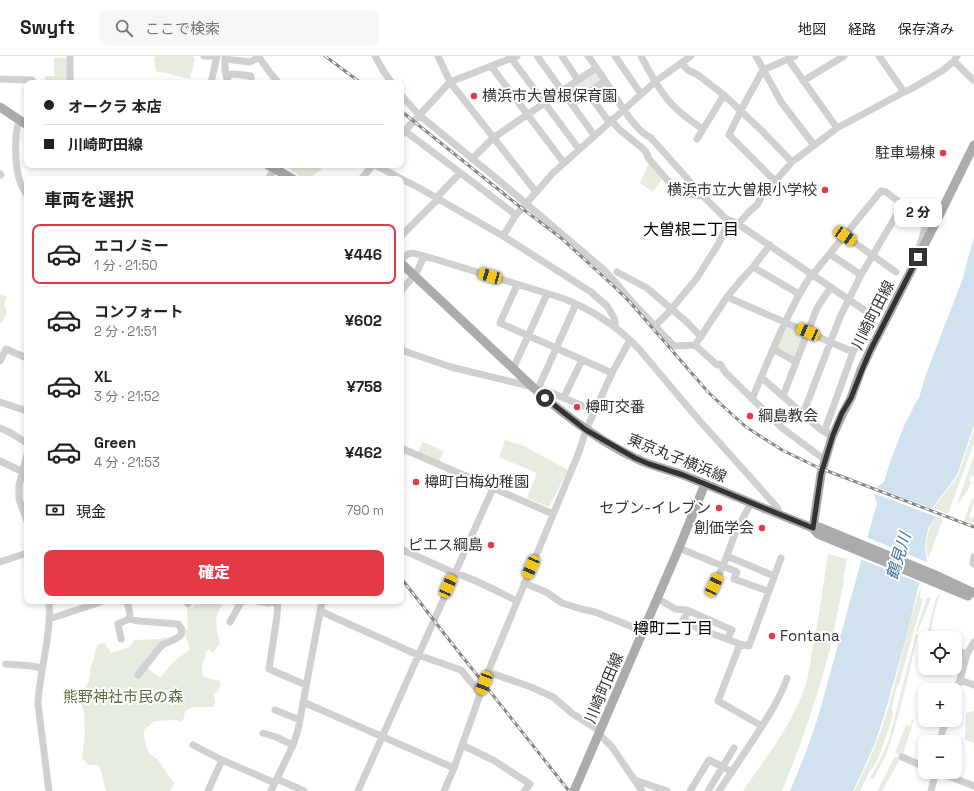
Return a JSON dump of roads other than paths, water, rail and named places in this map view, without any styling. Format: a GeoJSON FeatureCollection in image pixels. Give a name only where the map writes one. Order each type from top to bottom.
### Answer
{"type":"FeatureCollection","features":[{"type":"Feature","properties":{"kind":"main road"},"geometry":{"type":"LineString","coordinates":[[0,107],[23,123]]}},
{"type":"Feature","properties":{"kind":"main road","name":"川崎町田線"},"geometry":{"type":"LineString","coordinates":[[817,530],[818,494],[826,459],[829,435],[851,398],[870,351],[974,145]]}},
{"type":"Feature","properties":{"kind":"main road"},"geometry":{"type":"LineString","coordinates":[[274,168],[288,176]]}},
{"type":"Feature","properties":{"kind":"main road","name":"東京丸子横浜線"},"geometry":{"type":"LineString","coordinates":[[404,266],[535,389],[586,430],[620,450],[649,464],[705,484],[974,593]]}},
{"type":"Feature","properties":{"kind":"main road","name":"川崎町田線"},"geometry":{"type":"LineString","coordinates":[[574,791],[679,548],[705,484]]}},
{"type":"Feature","properties":{"kind":"main road","name":"東京丸子横浜線"},"geometry":{"type":"LineString","coordinates":[[939,580],[974,598]]}},
{"type":"Feature","properties":{"kind":"street"},"geometry":{"type":"LineString","coordinates":[[70,56],[70,80]]}},
{"type":"Feature","properties":{"kind":"street"},"geometry":{"type":"LineString","coordinates":[[204,56],[212,56]]}},
{"type":"Feature","properties":{"kind":"street"},"geometry":{"type":"LineString","coordinates":[[212,80],[217,56]]}},
{"type":"Feature","properties":{"kind":"street"},"geometry":{"type":"LineString","coordinates":[[375,56],[390,80]]}},
{"type":"Feature","properties":{"kind":"street"},"geometry":{"type":"LineString","coordinates":[[438,56],[450,82],[536,192]]}},
{"type":"Feature","properties":{"kind":"street"},"geometry":{"type":"LineString","coordinates":[[537,56],[594,135]]}},
{"type":"Feature","properties":{"kind":"street"},"geometry":{"type":"LineString","coordinates":[[562,56],[578,80]]}},
{"type":"Feature","properties":{"kind":"street"},"geometry":{"type":"LineString","coordinates":[[588,56],[639,129],[651,138],[703,196],[725,218],[738,224],[770,245],[870,314],[853,352],[826,427],[829,435]]}},
{"type":"Feature","properties":{"kind":"street"},"geometry":{"type":"LineString","coordinates":[[615,56],[640,94]]}},
{"type":"Feature","properties":{"kind":"street"},"geometry":{"type":"LineString","coordinates":[[641,56],[665,96],[676,109],[703,129]]}},
{"type":"Feature","properties":{"kind":"street"},"geometry":{"type":"LineString","coordinates":[[756,56],[781,102],[814,145]]}},
{"type":"Feature","properties":{"kind":"street"},"geometry":{"type":"LineString","coordinates":[[804,81],[844,56]]}},
{"type":"Feature","properties":{"kind":"street"},"geometry":{"type":"LineString","coordinates":[[879,56],[904,92]]}},
{"type":"Feature","properties":{"kind":"street"},"geometry":{"type":"LineString","coordinates":[[228,80],[226,75],[225,57],[250,62],[259,57],[270,74],[276,80]]}},
{"type":"Feature","properties":{"kind":"street"},"geometry":{"type":"LineString","coordinates":[[404,129],[450,82],[514,57],[544,103],[579,149]]}},
{"type":"Feature","properties":{"kind":"street"},"geometry":{"type":"LineString","coordinates":[[503,236],[526,203],[553,172],[640,94],[689,57]]}},
{"type":"Feature","properties":{"kind":"street"},"geometry":{"type":"LineString","coordinates":[[775,181],[729,135],[763,70],[791,58],[804,81],[837,128]]}},
{"type":"Feature","properties":{"kind":"street"},"geometry":{"type":"LineString","coordinates":[[738,224],[757,205],[762,196],[792,162],[837,128],[932,77],[956,59],[973,80]]}},
{"type":"Feature","properties":{"kind":"street"},"geometry":{"type":"LineString","coordinates":[[681,63],[688,70],[698,75],[724,95],[741,110],[792,162]]}},
{"type":"Feature","properties":{"kind":"street"},"geometry":{"type":"LineString","coordinates":[[491,66],[564,163]]}},
{"type":"Feature","properties":{"kind":"street"},"geometry":{"type":"LineString","coordinates":[[472,159],[493,138],[596,68]]}},
{"type":"Feature","properties":{"kind":"street"},"geometry":{"type":"LineString","coordinates":[[226,75],[234,74],[251,76],[251,80]]}},
{"type":"Feature","properties":{"kind":"street"},"geometry":{"type":"LineString","coordinates":[[0,79],[32,80]]}},
{"type":"Feature","properties":{"kind":"street"},"geometry":{"type":"LineString","coordinates":[[572,104],[605,81]]}},
{"type":"Feature","properties":{"kind":"street"},"geometry":{"type":"LineString","coordinates":[[588,93],[610,121],[646,152],[649,159],[676,190],[686,194],[703,196]]}},
{"type":"Feature","properties":{"kind":"street"},"geometry":{"type":"LineString","coordinates":[[697,139],[724,95]]}},
{"type":"Feature","properties":{"kind":"street"},"geometry":{"type":"LineString","coordinates":[[404,98],[419,115],[603,269],[674,346],[696,345],[717,365],[720,364],[725,372],[782,428],[821,457],[826,459]]}},
{"type":"Feature","properties":{"kind":"street"},"geometry":{"type":"LineString","coordinates":[[23,123],[17,129],[16,154],[19,179],[24,190]]}},
{"type":"Feature","properties":{"kind":"street"},"geometry":{"type":"LineString","coordinates":[[404,132],[516,216]]}},
{"type":"Feature","properties":{"kind":"street"},"geometry":{"type":"LineString","coordinates":[[641,147],[651,138]]}},
{"type":"Feature","properties":{"kind":"street"},"geometry":{"type":"LineString","coordinates":[[364,176],[371,168]]}},
{"type":"Feature","properties":{"kind":"street"},"geometry":{"type":"LineString","coordinates":[[380,168],[395,176]]}},
{"type":"Feature","properties":{"kind":"street"},"geometry":{"type":"LineString","coordinates":[[404,233],[460,173]]}},
{"type":"Feature","properties":{"kind":"street"},"geometry":{"type":"LineString","coordinates":[[404,181],[503,236],[591,292],[607,306],[615,320],[615,326]]}},
{"type":"Feature","properties":{"kind":"street"},"geometry":{"type":"LineString","coordinates":[[752,399],[785,322],[810,275],[813,274],[830,254],[881,191],[886,192],[903,204],[926,223],[918,250],[918,257]]}},
{"type":"Feature","properties":{"kind":"street"},"geometry":{"type":"LineString","coordinates":[[803,414],[840,317],[873,255],[903,204]]}},
{"type":"Feature","properties":{"kind":"street"},"geometry":{"type":"LineString","coordinates":[[655,326],[672,309],[698,278],[719,243],[729,220]]}},
{"type":"Feature","properties":{"kind":"street"},"geometry":{"type":"LineString","coordinates":[[845,236],[896,272]]}},
{"type":"Feature","properties":{"kind":"street"},"geometry":{"type":"LineString","coordinates":[[696,345],[727,297],[754,267],[770,245]]}},
{"type":"Feature","properties":{"kind":"street"},"geometry":{"type":"LineString","coordinates":[[404,257],[410,253],[424,256],[547,294],[576,304],[615,326],[630,340],[698,420],[776,506],[778,509],[778,514]]}},
{"type":"Feature","properties":{"kind":"street"},"geometry":{"type":"LineString","coordinates":[[830,254],[862,275]]}},
{"type":"Feature","properties":{"kind":"street"},"geometry":{"type":"LineString","coordinates":[[404,288],[414,276],[424,256]]}},
{"type":"Feature","properties":{"kind":"street"},"geometry":{"type":"LineString","coordinates":[[754,267],[799,294]]}},
{"type":"Feature","properties":{"kind":"street"},"geometry":{"type":"LineString","coordinates":[[617,272],[647,288],[702,337]]}},
{"type":"Feature","properties":{"kind":"street"},"geometry":{"type":"LineString","coordinates":[[517,285],[500,323],[612,373]]}},
{"type":"Feature","properties":{"kind":"street"},"geometry":{"type":"LineString","coordinates":[[782,396],[817,308],[831,286]]}},
{"type":"Feature","properties":{"kind":"street"},"geometry":{"type":"LineString","coordinates":[[513,369],[547,294]]}},
{"type":"Feature","properties":{"kind":"street"},"geometry":{"type":"LineString","coordinates":[[727,297],[853,352]]}},
{"type":"Feature","properties":{"kind":"street"},"geometry":{"type":"LineString","coordinates":[[535,389],[576,304]]}},
{"type":"Feature","properties":{"kind":"street"},"geometry":{"type":"LineString","coordinates":[[444,791],[454,768],[488,672],[552,514],[579,452],[586,430],[612,373],[630,340]]}},
{"type":"Feature","properties":{"kind":"street"},"geometry":{"type":"LineString","coordinates":[[0,361],[6,349],[24,357]]}},
{"type":"Feature","properties":{"kind":"street"},"geometry":{"type":"LineString","coordinates":[[773,349],[796,362]]}},
{"type":"Feature","properties":{"kind":"street"},"geometry":{"type":"LineString","coordinates":[[404,351],[450,367],[535,389],[545,390],[595,411]]}},
{"type":"Feature","properties":{"kind":"street"},"geometry":{"type":"LineString","coordinates":[[564,397],[582,360]]}},
{"type":"Feature","properties":{"kind":"street"},"geometry":{"type":"LineString","coordinates":[[761,377],[820,429],[829,435]]}},
{"type":"Feature","properties":{"kind":"street"},"geometry":{"type":"LineString","coordinates":[[0,402],[24,411]]}},
{"type":"Feature","properties":{"kind":"street"},"geometry":{"type":"LineString","coordinates":[[0,428],[24,441]]}},
{"type":"Feature","properties":{"kind":"street"},"geometry":{"type":"LineString","coordinates":[[404,449],[552,514]]}},
{"type":"Feature","properties":{"kind":"street"},"geometry":{"type":"LineString","coordinates":[[0,461],[24,473]]}},
{"type":"Feature","properties":{"kind":"street"},"geometry":{"type":"LineString","coordinates":[[24,475],[19,485],[19,499],[24,509]]}},
{"type":"Feature","properties":{"kind":"street"},"geometry":{"type":"LineString","coordinates":[[358,791],[493,488]]}},
{"type":"Feature","properties":{"kind":"street"},"geometry":{"type":"LineString","coordinates":[[714,585],[736,531],[751,503]]}},
{"type":"Feature","properties":{"kind":"street"},"geometry":{"type":"LineString","coordinates":[[679,548],[737,572],[734,579],[768,592]]}},
{"type":"Feature","properties":{"kind":"street"},"geometry":{"type":"LineString","coordinates":[[404,550],[517,601]]}},
{"type":"Feature","properties":{"kind":"street"},"geometry":{"type":"LineString","coordinates":[[0,562],[24,554]]}},
{"type":"Feature","properties":{"kind":"street"},"geometry":{"type":"LineString","coordinates":[[726,556],[774,576]]}},
{"type":"Feature","properties":{"kind":"street"},"geometry":{"type":"LineString","coordinates":[[974,557],[974,564]]}},
{"type":"Feature","properties":{"kind":"street"},"geometry":{"type":"LineString","coordinates":[[689,611],[683,620],[699,629],[748,646],[781,558]]}},
{"type":"Feature","properties":{"kind":"street"},"geometry":{"type":"LineString","coordinates":[[524,583],[546,592],[562,603],[595,612],[643,631]]}},
{"type":"Feature","properties":{"kind":"street"},"geometry":{"type":"LineString","coordinates":[[657,598],[675,609],[689,611],[732,630],[727,639]]}},
{"type":"Feature","properties":{"kind":"street"},"geometry":{"type":"LineString","coordinates":[[49,604],[48,634],[38,704],[49,791]]}},
{"type":"Feature","properties":{"kind":"street"},"geometry":{"type":"LineString","coordinates":[[49,619],[95,604]]}},
{"type":"Feature","properties":{"kind":"street"},"geometry":{"type":"LineString","coordinates":[[128,604],[130,614],[129,619]]}},
{"type":"Feature","properties":{"kind":"street"},"geometry":{"type":"LineString","coordinates":[[230,622],[240,604]]}},
{"type":"Feature","properties":{"kind":"street"},"geometry":{"type":"LineString","coordinates":[[278,604],[269,669],[306,685]]}},
{"type":"Feature","properties":{"kind":"street"},"geometry":{"type":"LineString","coordinates":[[271,791],[293,745],[298,730],[321,604]]}},
{"type":"Feature","properties":{"kind":"street"},"geometry":{"type":"LineString","coordinates":[[320,611],[418,655],[461,670],[480,693]]}},
{"type":"Feature","properties":{"kind":"street"},"geometry":{"type":"LineString","coordinates":[[121,639],[118,624],[129,619],[178,624],[181,627],[182,630],[180,636],[165,642],[138,675]]}},
{"type":"Feature","properties":{"kind":"street"},"geometry":{"type":"LineString","coordinates":[[958,683],[967,654],[974,642]]}},
{"type":"Feature","properties":{"kind":"street"},"geometry":{"type":"LineString","coordinates":[[740,644],[718,701],[762,726]]}},
{"type":"Feature","properties":{"kind":"street"},"geometry":{"type":"LineString","coordinates":[[962,652],[967,654]]}},
{"type":"Feature","properties":{"kind":"street"},"geometry":{"type":"LineString","coordinates":[[6,664],[42,668]]}},
{"type":"Feature","properties":{"kind":"street"},"geometry":{"type":"LineString","coordinates":[[488,672],[531,687],[553,697],[600,733],[612,747],[642,791]]}},
{"type":"Feature","properties":{"kind":"street"},"geometry":{"type":"LineString","coordinates":[[719,791],[779,698],[787,678]]}},
{"type":"Feature","properties":{"kind":"street"},"geometry":{"type":"LineString","coordinates":[[960,680],[974,685]]}},
{"type":"Feature","properties":{"kind":"street"},"geometry":{"type":"LineString","coordinates":[[303,702],[454,768]]}},
{"type":"Feature","properties":{"kind":"street"},"geometry":{"type":"LineString","coordinates":[[275,710],[300,720]]}},
{"type":"Feature","properties":{"kind":"street"},"geometry":{"type":"LineString","coordinates":[[263,733],[293,745]]}},
{"type":"Feature","properties":{"kind":"street"},"geometry":{"type":"LineString","coordinates":[[193,745],[222,760],[304,791]]}},
{"type":"Feature","properties":{"kind":"street"},"geometry":{"type":"LineString","coordinates":[[462,745],[493,760],[530,784],[524,791]]}},
{"type":"Feature","properties":{"kind":"street"},"geometry":{"type":"LineString","coordinates":[[708,791],[734,748]]}},
{"type":"Feature","properties":{"kind":"street"},"geometry":{"type":"LineString","coordinates":[[902,757],[918,764]]}},
{"type":"Feature","properties":{"kind":"street"},"geometry":{"type":"LineString","coordinates":[[208,791],[222,760]]}},
{"type":"Feature","properties":{"kind":"street"},"geometry":{"type":"LineString","coordinates":[[690,791],[709,760],[732,772]]}},
{"type":"Feature","properties":{"kind":"street"},"geometry":{"type":"LineString","coordinates":[[931,791],[935,779]]}},
{"type":"Feature","properties":{"kind":"street"},"geometry":{"type":"LineString","coordinates":[[956,779],[974,786]]}},
{"type":"Feature","properties":{"kind":"street"},"geometry":{"type":"LineString","coordinates":[[635,780],[667,791]]}},
{"type":"Feature","properties":{"kind":"water","name":"鶴見川"},"geometry":{"type":"Polygon","coordinates":[[[974,238],[974,425],[957,475],[933,507],[935,517],[928,528],[925,546],[927,562],[918,588],[906,638],[884,716],[875,743],[853,791],[790,791],[806,752],[819,714],[877,503],[874,495],[878,486],[884,482],[906,421],[919,398],[926,374],[963,278],[974,238]]]}},
{"type":"Feature","properties":{"kind":"railway"},"geometry":{"type":"LineString","coordinates":[[325,56],[357,80]]}},
{"type":"Feature","properties":{"kind":"railway"},"geometry":{"type":"LineString","coordinates":[[404,113],[561,238],[607,280],[629,301],[708,392],[746,427],[782,450],[817,467],[974,527]]}},
{"type":"Feature","properties":{"kind":"railway"},"geometry":{"type":"LineString","coordinates":[[404,582],[569,791]]}},
{"type":"Feature","properties":{"kind":"place","name":"横浜市大曽根保育園"},"geometry":{"type":"Point","coordinates":[474,96]}},
{"type":"Feature","properties":{"kind":"place","name":"駐車場棟"},"geometry":{"type":"Point","coordinates":[943,153]}},
{"type":"Feature","properties":{"kind":"place","name":"横浜市立大曽根小学校"},"geometry":{"type":"Point","coordinates":[825,190]}},
{"type":"Feature","properties":{"kind":"place","name":"樽町交番"},"geometry":{"type":"Point","coordinates":[577,407]}},
{"type":"Feature","properties":{"kind":"place","name":"綱島教会"},"geometry":{"type":"Point","coordinates":[750,416]}},
{"type":"Feature","properties":{"kind":"place","name":"樽町白梅幼稚園"},"geometry":{"type":"Point","coordinates":[416,482]}},
{"type":"Feature","properties":{"kind":"place","name":"セブン-イレブン"},"geometry":{"type":"Point","coordinates":[719,508]}},
{"type":"Feature","properties":{"kind":"place","name":"創価学会"},"geometry":{"type":"Point","coordinates":[762,528]}},
{"type":"Feature","properties":{"kind":"place","name":"ピエス綱島"},"geometry":{"type":"Point","coordinates":[491,545]}},
{"type":"Feature","properties":{"kind":"place","name":"Fontana"},"geometry":{"type":"Point","coordinates":[772,636]}},
{"type":"Feature","properties":{"kind":"district","name":"大曽根二丁目"},"geometry":{"type":"Point","coordinates":[691,229]}},
{"type":"Feature","properties":{"kind":"district","name":"樽町二丁目"},"geometry":{"type":"Point","coordinates":[673,628]}},
{"type":"Feature","properties":{"kind":"park label","name":"熊野神社市民の森"},"geometry":{"type":"Point","coordinates":[123,697]}}]}
